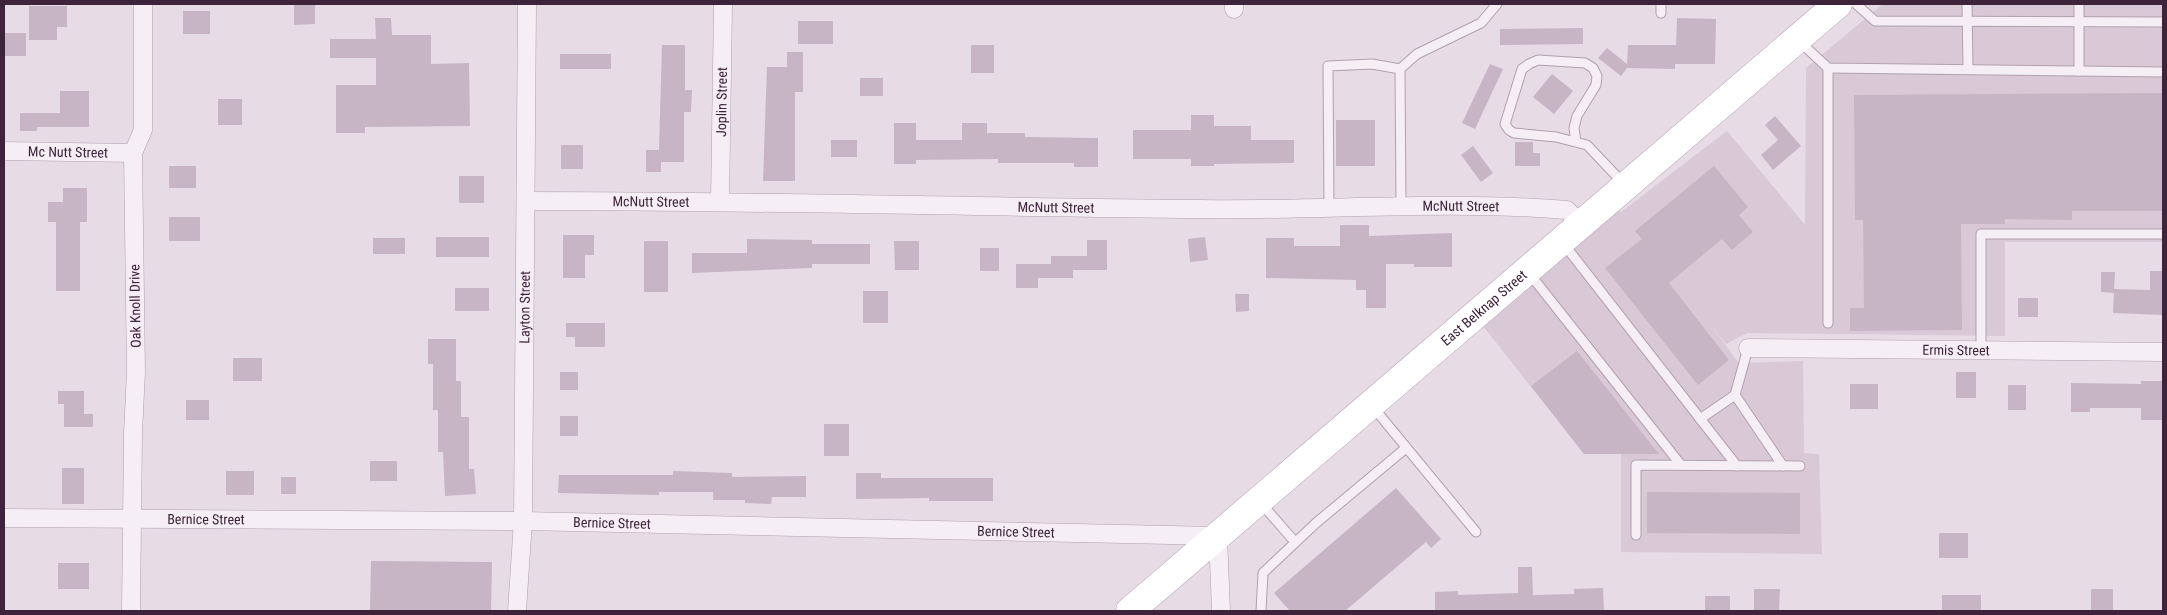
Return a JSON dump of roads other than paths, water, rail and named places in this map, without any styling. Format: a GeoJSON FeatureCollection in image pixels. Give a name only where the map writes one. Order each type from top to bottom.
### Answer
{"type":"FeatureCollection","features":[{"type":"Feature","properties":{"kind":"main road","name":"East Belknap Street"},"geometry":{"type":"LineString","coordinates":[[1130,611],[1838,4]]}},
{"type":"Feature","properties":{"kind":"street","name":"Oak Knoll Drive"},"geometry":{"type":"LineString","coordinates":[[131,611],[131,518],[136,372],[133,153],[143,130],[143,4]]}},
{"type":"Feature","properties":{"kind":"street","name":"Layton Street"},"geometry":{"type":"LineString","coordinates":[[517,611],[523,521],[527,4]]}},
{"type":"Feature","properties":{"kind":"street","name":"Joplin Street"},"geometry":{"type":"LineString","coordinates":[[720,201],[723,4]]}},
{"type":"Feature","properties":{"kind":"street","name":"Mc Nutt Street"},"geometry":{"type":"LineString","coordinates":[[4,151],[133,153]]}},
{"type":"Feature","properties":{"kind":"street","name":"McNutt Street"},"geometry":{"type":"LineString","coordinates":[[526,201],[720,201],[1203,209],[1511,206],[1567,210],[1571,232]]}},
{"type":"Feature","properties":{"kind":"street","name":"Ermis Street"},"geometry":{"type":"LineString","coordinates":[[1748,348],[2163,352]]}},
{"type":"Feature","properties":{"kind":"street","name":"Bernice Street"},"geometry":{"type":"LineString","coordinates":[[4,518],[523,521],[1218,536]]}},
{"type":"Feature","properties":{"kind":"street"},"geometry":{"type":"LineString","coordinates":[[1218,536],[1221,611]]}},
{"type":"Feature","properties":{"kind":"lane"},"geometry":{"type":"LineString","coordinates":[[1401,207],[1400,70],[1416,54],[1481,23],[1497,4]]}},
{"type":"Feature","properties":{"kind":"lane"},"geometry":{"type":"LineString","coordinates":[[1661,4],[1661,14]]}},
{"type":"Feature","properties":{"kind":"lane"},"geometry":{"type":"LineString","coordinates":[[1856,4],[1875,21],[2163,22]]}},
{"type":"Feature","properties":{"kind":"lane"},"geometry":{"type":"LineString","coordinates":[[1967,4],[1968,70]]}},
{"type":"Feature","properties":{"kind":"lane"},"geometry":{"type":"LineString","coordinates":[[2079,4],[2080,71]]}},
{"type":"Feature","properties":{"kind":"lane"},"geometry":{"type":"LineString","coordinates":[[1797,40],[1828,68],[2163,72]]}},
{"type":"Feature","properties":{"kind":"lane"},"geometry":{"type":"LineString","coordinates":[[1576,142],[1574,128],[1577,116],[1596,85],[1597,76],[1593,68],[1585,63],[1538,60],[1529,64],[1522,69],[1506,124],[1509,130],[1556,137],[1587,145],[1626,186]]}},
{"type":"Feature","properties":{"kind":"lane"},"geometry":{"type":"LineString","coordinates":[[1329,208],[1328,66],[1372,64],[1400,70]]}},
{"type":"Feature","properties":{"kind":"lane"},"geometry":{"type":"LineString","coordinates":[[1828,68],[1828,323]]}},
{"type":"Feature","properties":{"kind":"lane"},"geometry":{"type":"LineString","coordinates":[[1571,232],[1700,419],[1737,466]]}},
{"type":"Feature","properties":{"kind":"lane"},"geometry":{"type":"LineString","coordinates":[[1981,350],[1980,234],[2163,234]]}},
{"type":"Feature","properties":{"kind":"lane"},"geometry":{"type":"LineString","coordinates":[[1527,271],[1681,465]]}},
{"type":"Feature","properties":{"kind":"lane"},"geometry":{"type":"LineString","coordinates":[[1700,419],[1735,395],[1748,348]]}},
{"type":"Feature","properties":{"kind":"lane"},"geometry":{"type":"LineString","coordinates":[[1735,395],[1783,466]]}},
{"type":"Feature","properties":{"kind":"lane"},"geometry":{"type":"LineString","coordinates":[[1371,405],[1476,532]]}},
{"type":"Feature","properties":{"kind":"lane"},"geometry":{"type":"LineString","coordinates":[[1261,611],[1263,573],[1295,542],[1406,448]]}},
{"type":"Feature","properties":{"kind":"lane"},"geometry":{"type":"LineString","coordinates":[[1636,535],[1636,465],[1800,466]]}},
{"type":"Feature","properties":{"kind":"lane"},"geometry":{"type":"LineString","coordinates":[[1259,501],[1295,542]]}}]}
